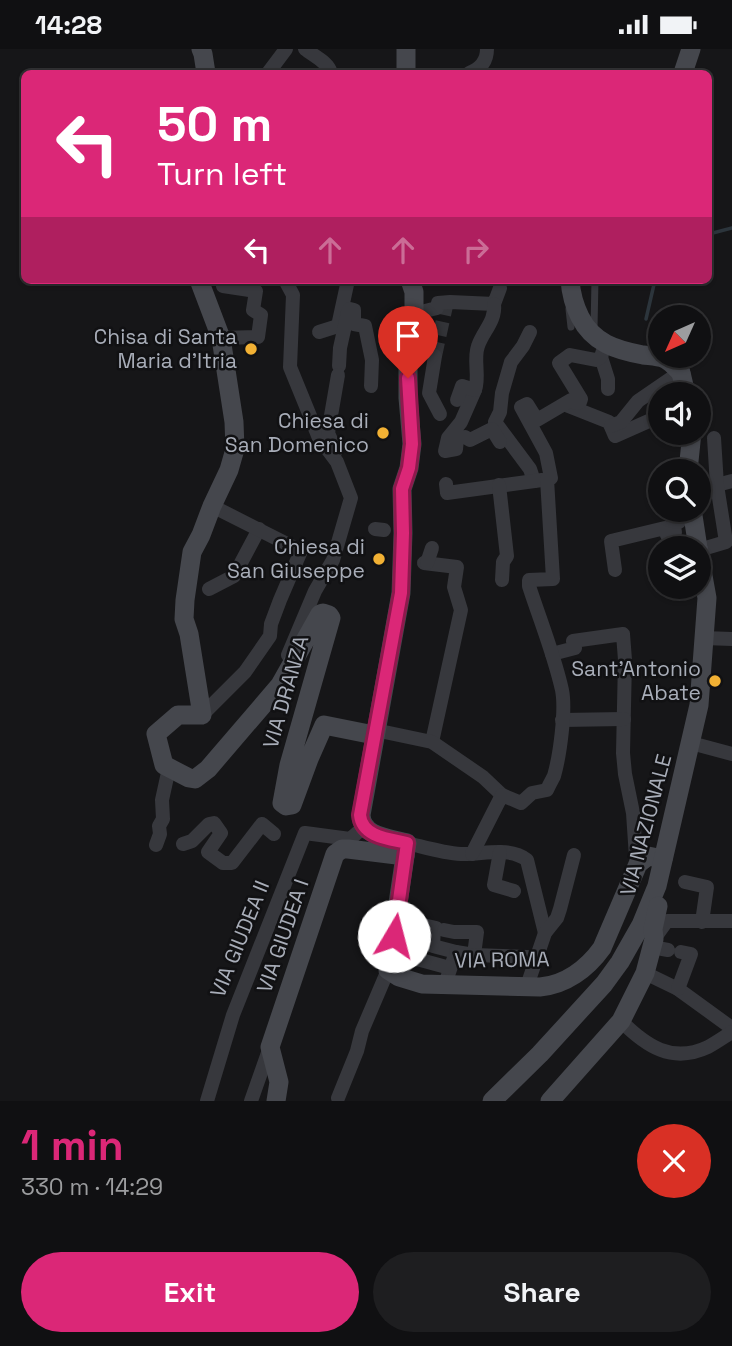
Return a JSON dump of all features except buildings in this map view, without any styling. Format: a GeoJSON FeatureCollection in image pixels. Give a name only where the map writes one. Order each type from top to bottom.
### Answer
{"type":"FeatureCollection","features":[{"type":"Feature","properties":{"kind":"street"},"geometry":{"type":"LineString","coordinates":[[201,49],[206,70]]}},
{"type":"Feature","properties":{"kind":"street"},"geometry":{"type":"LineString","coordinates":[[270,70],[286,49]]}},
{"type":"Feature","properties":{"kind":"street"},"geometry":{"type":"LineString","coordinates":[[305,49],[330,70]]}},
{"type":"Feature","properties":{"kind":"street"},"geometry":{"type":"LineString","coordinates":[[406,49],[406,70]]}},
{"type":"Feature","properties":{"kind":"street"},"geometry":{"type":"LineString","coordinates":[[684,70],[691,49]]}},
{"type":"Feature","properties":{"kind":"street"},"geometry":{"type":"LineString","coordinates":[[478,70],[489,52]]}},
{"type":"Feature","properties":{"kind":"street"},"geometry":{"type":"LineString","coordinates":[[201,284],[221,338],[234,422],[235,449],[229,470],[192,552],[184,618],[202,715]]}},
{"type":"Feature","properties":{"kind":"street"},"geometry":{"type":"LineString","coordinates":[[208,302],[223,284]]}},
{"type":"Feature","properties":{"kind":"street"},"geometry":{"type":"LineString","coordinates":[[221,338],[258,337],[261,315],[253,310],[256,291],[228,284]]}},
{"type":"Feature","properties":{"kind":"street"},"geometry":{"type":"LineString","coordinates":[[278,688],[273,684],[315,591],[333,560],[351,498],[337,462],[319,438],[290,367],[293,295],[287,284]]}},
{"type":"Feature","properties":{"kind":"street"},"geometry":{"type":"LineString","coordinates":[[319,332],[338,326],[347,284]]}},
{"type":"Feature","properties":{"kind":"street"},"geometry":{"type":"LineString","coordinates":[[411,284],[414,292],[408,358],[408,398],[412,444],[409,468],[389,531],[417,562],[457,567],[454,587],[461,610],[433,741]]}},
{"type":"Feature","properties":{"kind":"street"},"geometry":{"type":"LineString","coordinates":[[570,286],[575,320],[598,343],[665,359],[680,382]]}},
{"type":"Feature","properties":{"kind":"street"},"geometry":{"type":"LineString","coordinates":[[499,288],[488,329],[478,344],[475,390],[461,422],[448,438],[445,451],[456,449],[457,439],[465,437],[470,440],[492,429],[499,442],[507,440]]}},
{"type":"Feature","properties":{"kind":"street"},"geometry":{"type":"LineString","coordinates":[[411,334],[419,325],[421,312],[438,308],[438,303],[494,304]]}},
{"type":"Feature","properties":{"kind":"street"},"geometry":{"type":"LineString","coordinates":[[337,462],[337,454],[328,433],[340,348],[350,309],[354,310],[354,324],[365,326],[372,360],[371,386]]}},
{"type":"Feature","properties":{"kind":"street"},"geometry":{"type":"LineString","coordinates":[[375,732],[433,741],[483,777],[504,796],[521,803],[532,793],[547,790],[554,777],[562,720],[562,693],[529,586],[529,580],[553,579],[540,480],[495,422],[500,412],[502,393],[511,362],[530,332]]}},
{"type":"Feature","properties":{"kind":"street"},"geometry":{"type":"LineString","coordinates":[[446,484],[447,492],[551,478],[545,453],[521,407],[527,404],[537,420],[570,400],[580,402],[581,399],[559,363],[570,355],[596,360],[598,343],[606,334],[648,346]]}},
{"type":"Feature","properties":{"kind":"street"},"geometry":{"type":"LineString","coordinates":[[598,343],[608,379],[608,389]]}},
{"type":"Feature","properties":{"kind":"street"},"geometry":{"type":"LineString","coordinates":[[435,356],[429,393],[440,414]]}},
{"type":"Feature","properties":{"kind":"street"},"geometry":{"type":"LineString","coordinates":[[677,375],[678,368]]}},
{"type":"Feature","properties":{"kind":"street"},"geometry":{"type":"LineString","coordinates":[[613,431],[638,401],[677,375]]}},
{"type":"Feature","properties":{"kind":"street"},"geometry":{"type":"LineString","coordinates":[[457,400],[462,386],[475,390]]}},
{"type":"Feature","properties":{"kind":"street"},"geometry":{"type":"LineString","coordinates":[[565,405],[609,422],[613,431]]}},
{"type":"Feature","properties":{"kind":"street"},"geometry":{"type":"LineString","coordinates":[[613,431],[648,420]]}},
{"type":"Feature","properties":{"kind":"street"},"geometry":{"type":"LineString","coordinates":[[711,545],[729,540],[725,483],[714,438]]}},
{"type":"Feature","properties":{"kind":"street"},"geometry":{"type":"LineString","coordinates":[[499,485],[507,556],[503,562],[502,580]]}},
{"type":"Feature","properties":{"kind":"street"},"geometry":{"type":"LineString","coordinates":[[156,845],[160,834],[159,826],[163,820],[162,800],[169,768],[164,765],[156,734],[178,715],[202,715],[245,672],[270,636],[271,624],[301,551],[212,506]]}},
{"type":"Feature","properties":{"kind":"street"},"geometry":{"type":"LineString","coordinates":[[615,569],[611,541],[665,528],[667,534],[675,532],[673,524],[677,522]]}},
{"type":"Feature","properties":{"kind":"street"},"geometry":{"type":"LineString","coordinates":[[209,589],[234,576],[259,529]]}},
{"type":"Feature","properties":{"kind":"street"},"geometry":{"type":"LineString","coordinates":[[432,548],[417,562],[401,593],[360,815],[361,822],[373,834],[406,850],[521,855],[527,860],[545,933]]}},
{"type":"Feature","properties":{"kind":"street","name":"VIA NAZIONALE"},"geometry":{"type":"LineString","coordinates":[[492,1101],[540,1054],[604,984],[641,925],[657,886],[699,705],[706,599]]}},
{"type":"Feature","properties":{"kind":"street","name":"VIA DRANZA"},"geometry":{"type":"LineString","coordinates":[[169,768],[195,779],[208,769],[278,688],[320,614],[326,613],[331,618],[289,765],[281,799],[283,805],[292,805],[324,725],[375,732]]}},
{"type":"Feature","properties":{"kind":"street"},"geometry":{"type":"LineString","coordinates":[[552,654],[575,648],[573,641],[623,634],[625,774],[633,813],[636,857]]}},
{"type":"Feature","properties":{"kind":"street"},"geometry":{"type":"LineString","coordinates":[[704,638],[732,639]]}},
{"type":"Feature","properties":{"kind":"street"},"geometry":{"type":"LineString","coordinates":[[562,720],[624,719]]}},
{"type":"Feature","properties":{"kind":"street"},"geometry":{"type":"LineString","coordinates":[[691,743],[732,754]]}},
{"type":"Feature","properties":{"kind":"street"},"geometry":{"type":"LineString","coordinates":[[466,854],[504,796]]}},
{"type":"Feature","properties":{"kind":"street"},"geometry":{"type":"LineString","coordinates":[[183,844],[214,823],[221,833],[208,852],[223,863],[232,863],[262,824],[274,834]]}},
{"type":"Feature","properties":{"kind":"street","name":"VIA GIUDEA II"},"geometry":{"type":"LineString","coordinates":[[207,1101],[233,1015],[305,833],[350,839],[364,827]]}},
{"type":"Feature","properties":{"kind":"street","name":"VIA GIUDEA I"},"geometry":{"type":"LineString","coordinates":[[270,1047],[335,854],[342,849],[406,850]]}},
{"type":"Feature","properties":{"kind":"street"},"geometry":{"type":"LineString","coordinates":[[338,1098],[390,961],[406,850]]}},
{"type":"Feature","properties":{"kind":"street"},"geometry":{"type":"LineString","coordinates":[[499,852],[494,885],[514,891]]}},
{"type":"Feature","properties":{"kind":"street"},"geometry":{"type":"LineString","coordinates":[[527,986],[545,933],[557,918],[574,855]]}},
{"type":"Feature","properties":{"kind":"street","name":"VIA ROMA"},"geometry":{"type":"LineString","coordinates":[[390,961],[399,977],[422,984],[447,976],[548,986],[581,971],[593,960],[602,948],[638,864],[648,856],[663,859]]}},
{"type":"Feature","properties":{"kind":"street"},"geometry":{"type":"LineString","coordinates":[[685,882],[707,887],[702,922]]}},
{"type":"Feature","properties":{"kind":"street"},"geometry":{"type":"LineString","coordinates":[[657,886],[660,899],[653,929],[664,947],[691,954],[678,989]]}},
{"type":"Feature","properties":{"kind":"street"},"geometry":{"type":"LineString","coordinates":[[397,919],[454,932],[477,932],[474,955]]}},
{"type":"Feature","properties":{"kind":"street"},"geometry":{"type":"LineString","coordinates":[[554,1099],[621,1021],[645,973],[664,947],[667,921],[732,921]]}},
{"type":"Feature","properties":{"kind":"street"},"geometry":{"type":"LineString","coordinates":[[438,929],[433,946],[474,955],[527,957]]}},
{"type":"Feature","properties":{"kind":"street"},"geometry":{"type":"LineString","coordinates":[[447,976],[456,952]]}},
{"type":"Feature","properties":{"kind":"street"},"geometry":{"type":"LineString","coordinates":[[621,1021],[637,1037],[664,1051],[693,1052],[707,1047],[731,1029],[678,989],[645,973]]}},
{"type":"Feature","properties":{"kind":"street"},"geometry":{"type":"LineString","coordinates":[[251,1101],[270,1047]]}},
{"type":"Feature","properties":{"kind":"street"},"geometry":{"type":"LineString","coordinates":[[270,1047],[279,1082],[276,1101]]}},
{"type":"Feature","properties":{"kind":"lane"},"geometry":{"type":"LineString","coordinates":[[594,284],[598,343]]}},
{"type":"Feature","properties":{"kind":"waterway"},"geometry":{"type":"LineString","coordinates":[[712,233],[732,228]]}},
{"type":"Feature","properties":{"kind":"waterway"},"geometry":{"type":"LineString","coordinates":[[646,319],[654,284]]}},
{"type":"Feature","properties":{"kind":"tunnel"},"geometry":{"type":"LineString","coordinates":[[435,356],[446,306]]}},
{"type":"Feature","properties":{"kind":"place","name":"Chisa di Santa Maria d'Itria"},"geometry":{"type":"Point","coordinates":[251,349]}},
{"type":"Feature","properties":{"kind":"place","name":"Chiesa di San Domenico"},"geometry":{"type":"Point","coordinates":[383,433]}},
{"type":"Feature","properties":{"kind":"place","name":"Chiesa di San Giuseppe"},"geometry":{"type":"Point","coordinates":[379,559]}},
{"type":"Feature","properties":{"kind":"place","name":"Sant'Antonio Abate"},"geometry":{"type":"Point","coordinates":[715,681]}},
{"type":"Feature","properties":{"kind":"route"},"geometry":{"type":"LineString","coordinates":[[394,936],[407,843],[373,834],[364,827],[360,815],[401,593],[401,498],[412,444],[408,378]]}}]}
